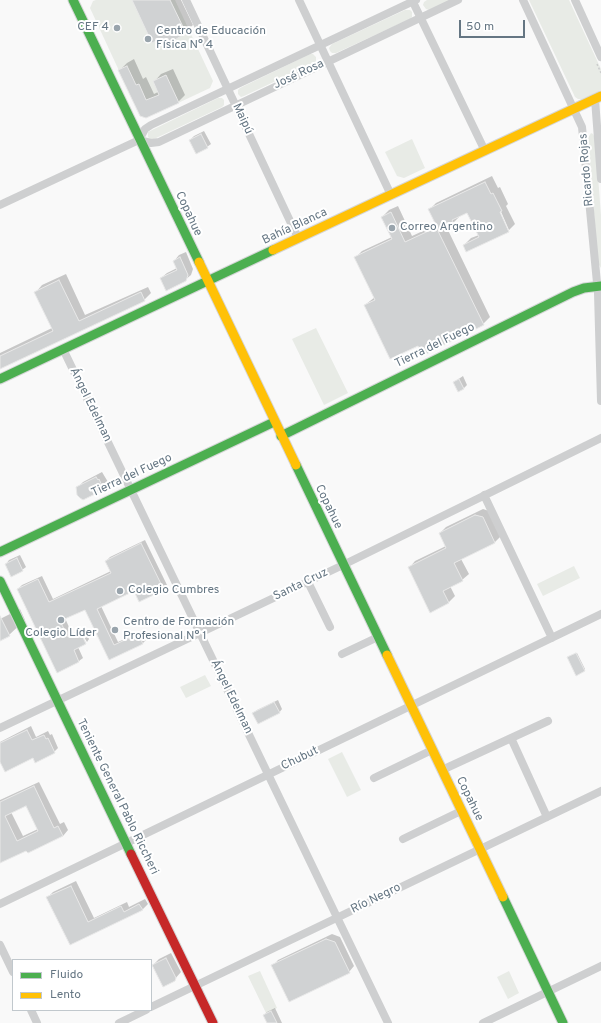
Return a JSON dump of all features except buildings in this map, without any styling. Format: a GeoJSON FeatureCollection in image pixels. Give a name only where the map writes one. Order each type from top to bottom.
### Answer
{"type":"FeatureCollection","features":[{"type":"Feature","properties":{"kind":"street","name":"Copahue"},"geometry":{"type":"LineString","coordinates":[[73,0],[563,1023]]}},
{"type":"Feature","properties":{"kind":"street","name":"Maipú"},"geometry":{"type":"LineString","coordinates":[[186,0],[298,238]]}},
{"type":"Feature","properties":{"kind":"street"},"geometry":{"type":"LineString","coordinates":[[299,0],[391,195]]}},
{"type":"Feature","properties":{"kind":"street","name":"José Rosa"},"geometry":{"type":"LineString","coordinates":[[140,140],[151,144],[159,142],[458,0]]}},
{"type":"Feature","properties":{"kind":"street","name":"Ricardo Rojas"},"geometry":{"type":"LineString","coordinates":[[523,0],[575,109],[583,131],[599,286],[601,401]]}},
{"type":"Feature","properties":{"kind":"street"},"geometry":{"type":"LineString","coordinates":[[575,0],[601,57]]}},
{"type":"Feature","properties":{"kind":"street","name":"José Rosa"},"geometry":{"type":"LineString","coordinates":[[0,205],[140,140],[145,129],[151,125],[414,1]]}},
{"type":"Feature","properties":{"kind":"street"},"geometry":{"type":"LineString","coordinates":[[414,1],[484,151]]}},
{"type":"Feature","properties":{"kind":"street","name":"Ricardo Rojas"},"geometry":{"type":"LineString","coordinates":[[598,98],[601,179]]}},
{"type":"Feature","properties":{"kind":"street","name":"Bahía Blanca"},"geometry":{"type":"LineString","coordinates":[[0,379],[598,98]]}},
{"type":"Feature","properties":{"kind":"street","name":"Tierra del Fuego"},"geometry":{"type":"LineString","coordinates":[[281,436],[573,292],[584,288],[599,286]]}},
{"type":"Feature","properties":{"kind":"street","name":"Ángel Edelman"},"geometry":{"type":"LineString","coordinates":[[63,349],[388,1023]]}},
{"type":"Feature","properties":{"kind":"street","name":"Tierra del Fuego"},"geometry":{"type":"LineString","coordinates":[[0,552],[274,422]]}},
{"type":"Feature","properties":{"kind":"street","name":"Santa Cruz"},"geometry":{"type":"LineString","coordinates":[[0,728],[308,582],[601,438]]}},
{"type":"Feature","properties":{"kind":"street"},"geometry":{"type":"LineString","coordinates":[[484,495],[552,638]]}},
{"type":"Feature","properties":{"kind":"street","name":"Teniente General Pablo Riccheri"},"geometry":{"type":"LineString","coordinates":[[0,581],[213,1023]]}},
{"type":"Feature","properties":{"kind":"street"},"geometry":{"type":"LineString","coordinates":[[308,582],[330,627]]}},
{"type":"Feature","properties":{"kind":"street","name":"Chubut"},"geometry":{"type":"LineString","coordinates":[[0,904],[601,614]]}},
{"type":"Feature","properties":{"kind":"street"},"geometry":{"type":"LineString","coordinates":[[342,654],[378,637]]}},
{"type":"Feature","properties":{"kind":"street"},"geometry":{"type":"LineString","coordinates":[[442,770],[548,721]]}},
{"type":"Feature","properties":{"kind":"street"},"geometry":{"type":"LineString","coordinates":[[511,738],[547,817]]}},
{"type":"Feature","properties":{"kind":"street"},"geometry":{"type":"LineString","coordinates":[[374,778],[432,750]]}},
{"type":"Feature","properties":{"kind":"street","name":"Río Negro"},"geometry":{"type":"LineString","coordinates":[[152,1007],[601,791]]}},
{"type":"Feature","properties":{"kind":"street"},"geometry":{"type":"LineString","coordinates":[[404,839],[461,811]]}},
{"type":"Feature","properties":{"kind":"street"},"geometry":{"type":"LineString","coordinates":[[0,945],[12,970]]}},
{"type":"Feature","properties":{"kind":"street"},"geometry":{"type":"LineString","coordinates":[[483,1023],[601,966]]}},
{"type":"Feature","properties":{"kind":"street"},"geometry":{"type":"LineString","coordinates":[[31,1011],[37,1023]]}},
{"type":"Feature","properties":{"kind":"street"},"geometry":{"type":"LineString","coordinates":[[118,1023],[144,1011]]}},
{"type":"Feature","properties":{"kind":"shaded area","name":"Centro de Educación Física N° 4"},"geometry":{"type":"Polygon","coordinates":[[[175,0],[213,81],[210,88],[146,118],[140,116],[90,8],[93,1],[175,0]]]}},
{"type":"Feature","properties":{"kind":"shaded area"},"geometry":{"type":"Polygon","coordinates":[[[427,0],[450,0],[429,10],[423,5],[427,0]]]}},
{"type":"Feature","properties":{"kind":"shaded area"},"geometry":{"type":"Polygon","coordinates":[[[529,0],[569,0],[601,69],[601,90],[582,99],[575,97],[529,0]]]}},
{"type":"Feature","properties":{"kind":"shaded area"},"geometry":{"type":"Polygon","coordinates":[[[405,10],[410,10],[412,12],[412,17],[410,19],[336,53],[332,53],[330,51],[329,48],[332,44],[405,10]]]}},
{"type":"Feature","properties":{"kind":"shaded area"},"geometry":{"type":"Polygon","coordinates":[[[310,54],[313,54],[316,57],[316,61],[314,63],[244,96],[241,97],[238,94],[238,90],[240,88],[310,54]]]}},
{"type":"Feature","properties":{"kind":"shaded area"},"geometry":{"type":"Polygon","coordinates":[[[218,98],[222,98],[224,100],[224,105],[222,107],[154,139],[150,139],[148,137],[148,132],[218,98]]]}},
{"type":"Feature","properties":{"kind":"shaded area"},"geometry":{"type":"Polygon","coordinates":[[[591,133],[595,138],[601,215],[601,268],[598,263],[588,138],[591,133]]]}},
{"type":"Feature","properties":{"kind":"shaded area"},"geometry":{"type":"Polygon","coordinates":[[[412,139],[425,168],[404,178],[397,176],[385,152],[412,139]]]}},
{"type":"Feature","properties":{"kind":"shaded area"},"geometry":{"type":"Polygon","coordinates":[[[316,328],[348,393],[324,405],[292,339],[316,328]]]}},
{"type":"Feature","properties":{"kind":"shaded area"},"geometry":{"type":"Polygon","coordinates":[[[574,566],[580,578],[543,596],[537,584],[574,566]]]}},
{"type":"Feature","properties":{"kind":"shaded area"},"geometry":{"type":"Polygon","coordinates":[[[205,675],[211,686],[186,698],[180,687],[205,675]]]}},
{"type":"Feature","properties":{"kind":"shaded area"},"geometry":{"type":"Polygon","coordinates":[[[342,752],[361,790],[347,797],[328,759],[342,752]]]}},
{"type":"Feature","properties":{"kind":"shaded area"},"geometry":{"type":"Polygon","coordinates":[[[260,971],[277,1008],[266,1013],[248,976],[260,971]]]}},
{"type":"Feature","properties":{"kind":"shaded area"},"geometry":{"type":"Polygon","coordinates":[[[509,971],[519,993],[508,999],[497,977],[509,971]]]}},
{"type":"Feature","properties":{"kind":"traffic: fast"},"geometry":{"type":"LineString","coordinates":[[73,0],[199,262]]}},
{"type":"Feature","properties":{"kind":"traffic: fast"},"geometry":{"type":"LineString","coordinates":[[0,379],[273,250]]}},
{"type":"Feature","properties":{"kind":"traffic: fast"},"geometry":{"type":"LineString","coordinates":[[281,436],[573,292],[584,288],[601,286]]}},
{"type":"Feature","properties":{"kind":"traffic: fast"},"geometry":{"type":"LineString","coordinates":[[0,552],[274,422]]}},
{"type":"Feature","properties":{"kind":"traffic: fast"},"geometry":{"type":"LineString","coordinates":[[296,465],[387,655]]}},
{"type":"Feature","properties":{"kind":"traffic: fast"},"geometry":{"type":"LineString","coordinates":[[0,581],[131,854]]}},
{"type":"Feature","properties":{"kind":"traffic: fast"},"geometry":{"type":"LineString","coordinates":[[503,897],[563,1023]]}},
{"type":"Feature","properties":{"kind":"traffic: slow"},"geometry":{"type":"LineString","coordinates":[[273,250],[601,96]]}},
{"type":"Feature","properties":{"kind":"traffic: slow"},"geometry":{"type":"LineString","coordinates":[[199,262],[296,465]]}},
{"type":"Feature","properties":{"kind":"traffic: slow"},"geometry":{"type":"LineString","coordinates":[[387,655],[503,897]]}},
{"type":"Feature","properties":{"kind":"traffic: jam"},"geometry":{"type":"LineString","coordinates":[[131,854],[213,1023]]}},
{"type":"Feature","properties":{"kind":"place","name":"CEF 4"},"geometry":{"type":"Point","coordinates":[117,28]}},
{"type":"Feature","properties":{"kind":"place","name":"Centro de Educación Física N° 4"},"geometry":{"type":"Point","coordinates":[148,39]}},
{"type":"Feature","properties":{"kind":"place","name":"Correo Argentino"},"geometry":{"type":"Point","coordinates":[392,228]}},
{"type":"Feature","properties":{"kind":"place","name":"Colegio Cumbres"},"geometry":{"type":"Point","coordinates":[120,591]}},
{"type":"Feature","properties":{"kind":"place","name":"Colegio Líder"},"geometry":{"type":"Point","coordinates":[61,620]}},
{"type":"Feature","properties":{"kind":"place","name":"Centro de Formación Profesional N° 1"},"geometry":{"type":"Point","coordinates":[115,630]}}]}
